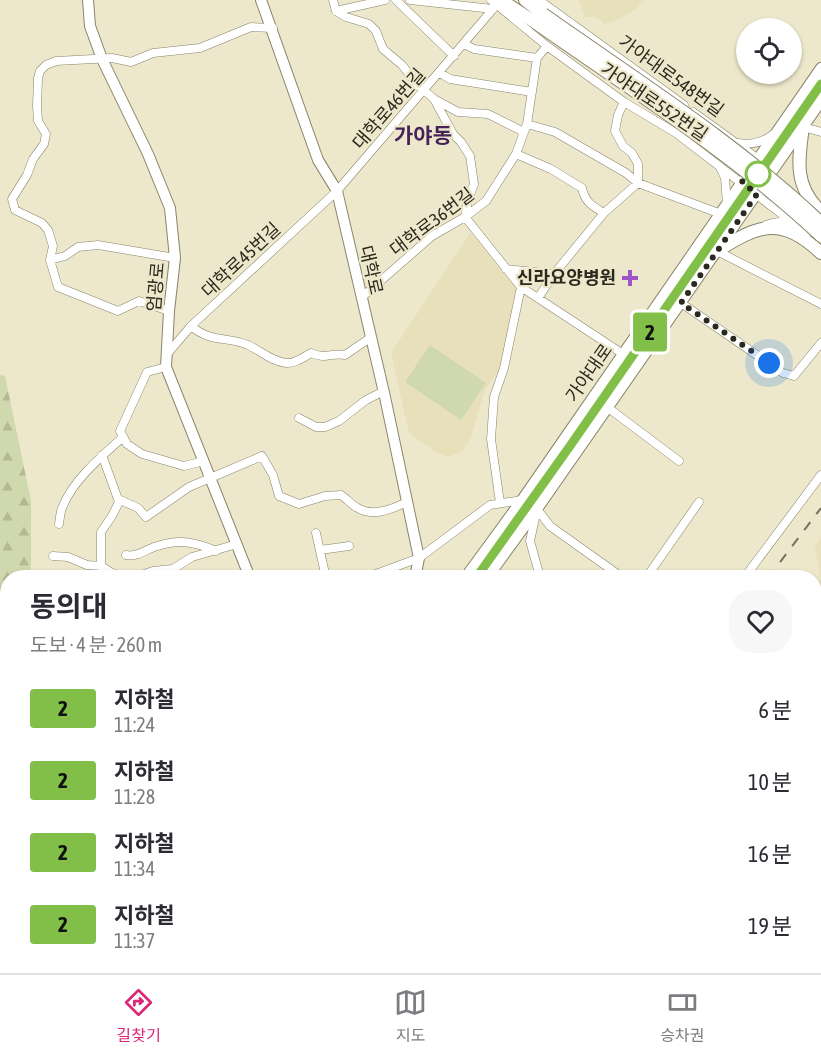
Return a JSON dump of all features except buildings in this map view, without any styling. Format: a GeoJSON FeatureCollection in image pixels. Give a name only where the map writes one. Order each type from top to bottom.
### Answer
{"type":"FeatureCollection","features":[{"type":"Feature","properties":{"kind":"highway"},"geometry":{"type":"LineString","coordinates":[[525,0],[785,202],[821,237]]}},
{"type":"Feature","properties":{"kind":"highway"},"geometry":{"type":"LineString","coordinates":[[497,5],[543,14],[741,153],[821,222]]}},
{"type":"Feature","properties":{"kind":"highway"},"geometry":{"type":"LineString","coordinates":[[803,127],[798,166],[802,187],[821,212]]}},
{"type":"Feature","properties":{"kind":"highway"},"geometry":{"type":"LineString","coordinates":[[716,253],[756,230],[774,228],[792,230],[806,238],[821,252]]}},
{"type":"Feature","properties":{"kind":"main road","name":"엄광로"},"geometry":{"type":"LineString","coordinates":[[88,0],[90,26],[102,59],[148,154],[170,208],[176,258],[169,311],[166,367]]}},
{"type":"Feature","properties":{"kind":"main road","name":"대학로"},"geometry":{"type":"LineString","coordinates":[[261,0],[273,28],[318,160],[336,191],[384,391],[419,558],[417,570]]}},
{"type":"Feature","properties":{"kind":"main road","name":"가야대로"},"geometry":{"type":"LineString","coordinates":[[471,570],[522,500],[821,68]]}},
{"type":"Feature","properties":{"kind":"main road","name":"가야대로"},"geometry":{"type":"LineString","coordinates":[[493,570],[540,506],[821,101]]}},
{"type":"Feature","properties":{"kind":"main road"},"geometry":{"type":"LineString","coordinates":[[699,246],[716,235],[719,241],[716,253]]}},
{"type":"Feature","properties":{"kind":"main road"},"geometry":{"type":"LineString","coordinates":[[166,367],[247,570]]}},
{"type":"Feature","properties":{"kind":"street"},"geometry":{"type":"LineString","coordinates":[[333,0],[336,11],[346,17],[369,24],[376,31],[383,49],[402,65],[424,91],[458,112],[488,114],[525,128],[555,132],[626,173],[638,183],[724,209],[725,178],[720,165]]}},
{"type":"Feature","properties":{"kind":"street"},"geometry":{"type":"LineString","coordinates":[[336,11],[386,0]]}},
{"type":"Feature","properties":{"kind":"street"},"geometry":{"type":"LineString","coordinates":[[396,0],[454,57]]}},
{"type":"Feature","properties":{"kind":"street"},"geometry":{"type":"LineString","coordinates":[[410,0],[497,5]]}},
{"type":"Feature","properties":{"kind":"street","name":"가야대로552번길"},"geometry":{"type":"LineString","coordinates":[[475,0],[497,5],[624,102],[676,132],[792,222],[821,237]]}},
{"type":"Feature","properties":{"kind":"street","name":"가야대로552번길"},"geometry":{"type":"LineString","coordinates":[[491,0],[535,36]]}},
{"type":"Feature","properties":{"kind":"street","name":"가야대로548번길"},"geometry":{"type":"LineString","coordinates":[[540,0],[543,14],[758,159],[821,228]]}},
{"type":"Feature","properties":{"kind":"street","name":"대학로46번길"},"geometry":{"type":"LineString","coordinates":[[336,191],[497,5]]}},
{"type":"Feature","properties":{"kind":"street"},"geometry":{"type":"LineString","coordinates":[[169,311],[139,302],[118,311],[58,286],[50,260],[53,246],[48,230],[42,222],[15,210],[12,199],[27,175],[33,159],[44,144],[46,134],[38,121],[40,71],[46,64],[56,61],[112,57],[131,62],[153,53],[200,48],[251,27],[273,28]]}},
{"type":"Feature","properties":{"kind":"street"},"geometry":{"type":"LineString","coordinates":[[464,44],[474,49],[537,58]]}},
{"type":"Feature","properties":{"kind":"street","name":"대학로36번길"},"geometry":{"type":"LineString","coordinates":[[361,298],[432,236],[465,217],[486,201],[516,153],[525,128],[537,58],[547,45]]}},
{"type":"Feature","properties":{"kind":"street","name":"대학로46번길"},"geometry":{"type":"LineString","coordinates":[[440,73],[450,79],[532,92]]}},
{"type":"Feature","properties":{"kind":"street"},"geometry":{"type":"LineString","coordinates":[[434,99],[453,134],[470,156],[474,184],[465,217],[520,287],[623,354]]}},
{"type":"Feature","properties":{"kind":"street"},"geometry":{"type":"LineString","coordinates":[[538,298],[554,274],[604,213],[638,183],[638,164],[632,153],[623,146],[615,131],[618,115],[624,102]]}},
{"type":"Feature","properties":{"kind":"street"},"geometry":{"type":"LineString","coordinates":[[803,127],[821,132]]}},
{"type":"Feature","properties":{"kind":"street"},"geometry":{"type":"LineString","coordinates":[[736,143],[760,142],[779,128]]}},
{"type":"Feature","properties":{"kind":"street"},"geometry":{"type":"LineString","coordinates":[[516,153],[582,188],[584,198],[604,213]]}},
{"type":"Feature","properties":{"kind":"street"},"geometry":{"type":"LineString","coordinates":[[801,182],[800,192],[821,228]]}},
{"type":"Feature","properties":{"kind":"street","name":"대학로45번길"},"geometry":{"type":"LineString","coordinates":[[168,353],[191,326],[336,191]]}},
{"type":"Feature","properties":{"kind":"street"},"geometry":{"type":"LineString","coordinates":[[756,230],[776,221],[792,222]]}},
{"type":"Feature","properties":{"kind":"street"},"geometry":{"type":"LineString","coordinates":[[50,260],[65,256],[78,247],[98,245],[176,258]]}},
{"type":"Feature","properties":{"kind":"street"},"geometry":{"type":"LineString","coordinates":[[716,253],[821,304]]}},
{"type":"Feature","properties":{"kind":"street"},"geometry":{"type":"LineString","coordinates":[[506,270],[554,274]]}},
{"type":"Feature","properties":{"kind":"street"},"geometry":{"type":"LineString","coordinates":[[500,503],[491,439],[494,397],[504,368],[520,287]]}},
{"type":"Feature","properties":{"kind":"street"},"geometry":{"type":"LineString","coordinates":[[681,303],[783,373],[794,376],[821,343]]}},
{"type":"Feature","properties":{"kind":"street"},"geometry":{"type":"LineString","coordinates":[[191,326],[208,337],[248,346],[267,357],[288,363],[298,361],[311,353],[320,357],[329,357],[338,353],[345,355],[370,338]]}},
{"type":"Feature","properties":{"kind":"street"},"geometry":{"type":"LineString","coordinates":[[166,367],[147,372],[120,431],[122,438],[142,454],[184,466],[204,461]]}},
{"type":"Feature","properties":{"kind":"street"},"geometry":{"type":"LineString","coordinates":[[299,418],[316,427],[325,427],[339,421],[366,400],[384,391]]}},
{"type":"Feature","properties":{"kind":"street"},"geometry":{"type":"LineString","coordinates":[[607,407],[679,461]]}},
{"type":"Feature","properties":{"kind":"street"},"geometry":{"type":"LineString","coordinates":[[59,525],[63,506],[77,483],[102,455],[122,438]]}},
{"type":"Feature","properties":{"kind":"street"},"geometry":{"type":"LineString","coordinates":[[101,566],[101,532],[119,502],[102,455]]}},
{"type":"Feature","properties":{"kind":"street"},"geometry":{"type":"LineString","coordinates":[[118,499],[138,508],[146,517],[189,487],[262,456],[273,476],[279,496],[299,504],[325,496],[341,495],[357,508],[370,512],[389,510],[407,502]]}},
{"type":"Feature","properties":{"kind":"street"},"geometry":{"type":"LineString","coordinates":[[750,570],[821,475]]}},
{"type":"Feature","properties":{"kind":"street"},"geometry":{"type":"LineString","coordinates":[[387,570],[419,558],[490,505],[522,500],[540,506],[550,526],[612,570]]}},
{"type":"Feature","properties":{"kind":"street"},"geometry":{"type":"LineString","coordinates":[[652,570],[699,502]]}},
{"type":"Feature","properties":{"kind":"street"},"geometry":{"type":"LineString","coordinates":[[538,570],[530,542],[540,506]]}},
{"type":"Feature","properties":{"kind":"street"},"geometry":{"type":"LineString","coordinates":[[316,533],[325,570]]}},
{"type":"Feature","properties":{"kind":"street"},"geometry":{"type":"LineString","coordinates":[[126,555],[136,555],[157,546],[186,541],[216,551]]}},
{"type":"Feature","properties":{"kind":"street"},"geometry":{"type":"LineString","coordinates":[[160,570],[173,568],[192,557],[237,544]]}},
{"type":"Feature","properties":{"kind":"street"},"geometry":{"type":"LineString","coordinates":[[320,550],[349,546]]}},
{"type":"Feature","properties":{"kind":"street"},"geometry":{"type":"LineString","coordinates":[[53,556],[68,557],[87,565],[101,566],[107,570]]}},
{"type":"Feature","properties":{"kind":"shaded area"},"geometry":{"type":"Polygon","coordinates":[[[579,0],[645,0],[618,20],[604,24],[596,17],[585,17],[579,0]]]}},
{"type":"Feature","properties":{"kind":"shaded area"},"geometry":{"type":"Polygon","coordinates":[[[470,233],[518,291],[502,366],[485,390],[471,438],[462,451],[449,457],[436,452],[409,433],[391,353],[470,233]]]}},
{"type":"Feature","properties":{"kind":"shaded area"},"geometry":{"type":"Polygon","coordinates":[[[821,538],[821,570],[819,570],[815,546],[821,538]]]}},
{"type":"Feature","properties":{"kind":"green space"},"geometry":{"type":"Polygon","coordinates":[[[430,345],[486,383],[461,420],[405,382],[430,345]]]}},
{"type":"Feature","properties":{"kind":"green space"},"geometry":{"type":"Polygon","coordinates":[[[0,375],[5,376],[31,501],[31,570],[0,570],[0,375]]]}},
{"type":"Feature","properties":{"kind":"railway"},"geometry":{"type":"LineString","coordinates":[[774,570],[821,508]]}},
{"type":"Feature","properties":{"kind":"metro line","name":"2"},"geometry":{"type":"LineString","coordinates":[[482,570],[821,84]]}},
{"type":"Feature","properties":{"kind":"place","name":"신라요양병원"},"geometry":{"type":"Point","coordinates":[630,278]}},
{"type":"Feature","properties":{"kind":"district","name":"가야동"},"geometry":{"type":"Point","coordinates":[423,136]}},
{"type":"Feature","properties":{"kind":"route"},"geometry":{"type":"LineString","coordinates":[[758,174],[750,171],[742,182],[757,194],[681,303],[769,363]]}}]}
